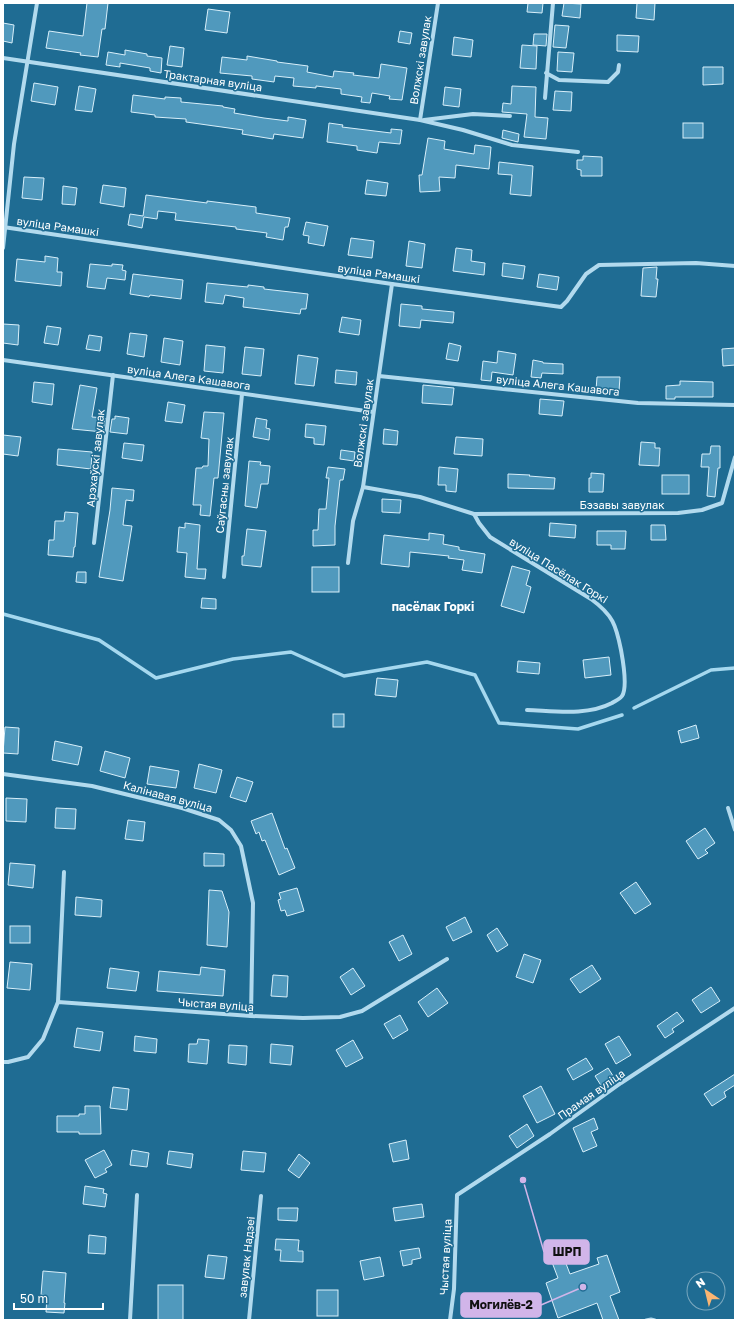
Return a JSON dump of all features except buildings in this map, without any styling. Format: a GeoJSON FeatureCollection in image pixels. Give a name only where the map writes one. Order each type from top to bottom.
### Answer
{"type":"FeatureCollection","features":[{"type":"Feature","properties":{"kind":"street"},"geometry":{"type":"LineString","coordinates":[[3,248],[4,227],[14,144],[37,3]]}},
{"type":"Feature","properties":{"kind":"street","name":"Волжскі завулак"},"geometry":{"type":"LineString","coordinates":[[420,120],[438,3]]}},
{"type":"Feature","properties":{"kind":"street"},"geometry":{"type":"LineString","coordinates":[[545,98],[553,3]]}},
{"type":"Feature","properties":{"kind":"street","name":"Трактарная вуліца"},"geometry":{"type":"LineString","coordinates":[[3,58],[420,120],[463,130],[512,145],[578,152]]}},
{"type":"Feature","properties":{"kind":"street"},"geometry":{"type":"LineString","coordinates":[[546,72],[559,80],[608,82],[618,72],[619,65]]}},
{"type":"Feature","properties":{"kind":"street","name":"Трактарная вуліца"},"geometry":{"type":"LineString","coordinates":[[420,120],[473,114],[510,116]]}},
{"type":"Feature","properties":{"kind":"street","name":"вуліца Рамашкі"},"geometry":{"type":"LineString","coordinates":[[4,227],[392,284],[561,307],[567,302],[586,274],[599,265],[696,263],[735,266]]}},
{"type":"Feature","properties":{"kind":"street","name":"Волжскі завулак"},"geometry":{"type":"LineString","coordinates":[[348,563],[353,522],[363,487],[392,284]]}},
{"type":"Feature","properties":{"kind":"street","name":"вуліца Алега Кашавога"},"geometry":{"type":"LineString","coordinates":[[3,360],[373,412]]}},
{"type":"Feature","properties":{"kind":"street","name":"Арэхаўскі завулак"},"geometry":{"type":"LineString","coordinates":[[94,543],[113,376]]}},
{"type":"Feature","properties":{"kind":"street","name":"вуліца Алега Кашавога"},"geometry":{"type":"LineString","coordinates":[[379,376],[638,403],[735,405]]}},
{"type":"Feature","properties":{"kind":"street","name":"Саўгасны завулак"},"geometry":{"type":"LineString","coordinates":[[224,577],[242,394]]}},
{"type":"Feature","properties":{"kind":"street","name":"Бэзавы завулак"},"geometry":{"type":"LineString","coordinates":[[474,514],[678,514],[702,510],[722,503],[735,457]]}},
{"type":"Feature","properties":{"kind":"street"},"geometry":{"type":"LineString","coordinates":[[363,487],[420,497],[474,514]]}},
{"type":"Feature","properties":{"kind":"street","name":"вуліца Пасёлак Горкі"},"geometry":{"type":"LineString","coordinates":[[474,514],[490,537],[604,609],[610,615],[617,636],[623,660],[624,675],[624,692],[619,699],[598,709],[575,712],[527,710]]}},
{"type":"Feature","properties":{"kind":"street","name":"Калінавая вуліца"},"geometry":{"type":"LineString","coordinates":[[3,774],[92,786],[190,810],[219,820],[231,830],[241,846],[253,903],[251,1016]]}},
{"type":"Feature","properties":{"kind":"street"},"geometry":{"type":"LineString","coordinates":[[728,808],[735,830]]}},
{"type":"Feature","properties":{"kind":"street"},"geometry":{"type":"LineString","coordinates":[[3,1062],[28,1057],[43,1040],[58,1002],[64,872]]}},
{"type":"Feature","properties":{"kind":"street","name":"Чыстая вуліца"},"geometry":{"type":"LineString","coordinates":[[58,1002],[251,1016],[303,1018],[340,1017],[362,1011],[447,959]]}},
{"type":"Feature","properties":{"kind":"street","name":"Прамая вуліца"},"geometry":{"type":"LineString","coordinates":[[457,1195],[550,1134],[628,1079],[735,1008]]}},
{"type":"Feature","properties":{"kind":"street"},"geometry":{"type":"LineString","coordinates":[[130,1320],[137,1195]]}},
{"type":"Feature","properties":{"kind":"street","name":"Чыстая вуліца"},"geometry":{"type":"LineString","coordinates":[[450,1320],[454,1289],[457,1195]]}},
{"type":"Feature","properties":{"kind":"street","name":"завулак Надзеі"},"geometry":{"type":"LineString","coordinates":[[249,1320],[261,1196]]}},
{"type":"Feature","properties":{"kind":"lane"},"geometry":{"type":"LineString","coordinates":[[646,1320],[651,1318],[655,1320]]}},
{"type":"Feature","properties":{"kind":"waterway"},"geometry":{"type":"LineString","coordinates":[[3,614],[99,640],[156,678],[233,659],[291,652],[344,676],[427,662],[475,675],[499,723],[578,729],[622,715]]}},
{"type":"Feature","properties":{"kind":"waterway"},"geometry":{"type":"LineString","coordinates":[[634,708],[711,670],[735,668]]}},
{"type":"Feature","properties":{"kind":"place","name":"ШРП"},"geometry":{"type":"Point","coordinates":[523,1180]}},
{"type":"Feature","properties":{"kind":"place","name":"Могилёв-2"},"geometry":{"type":"Point","coordinates":[583,1287]}},
{"type":"Feature","properties":{"kind":"district","name":"пасёлак Горкі"},"geometry":{"type":"Point","coordinates":[433,606]}}]}
